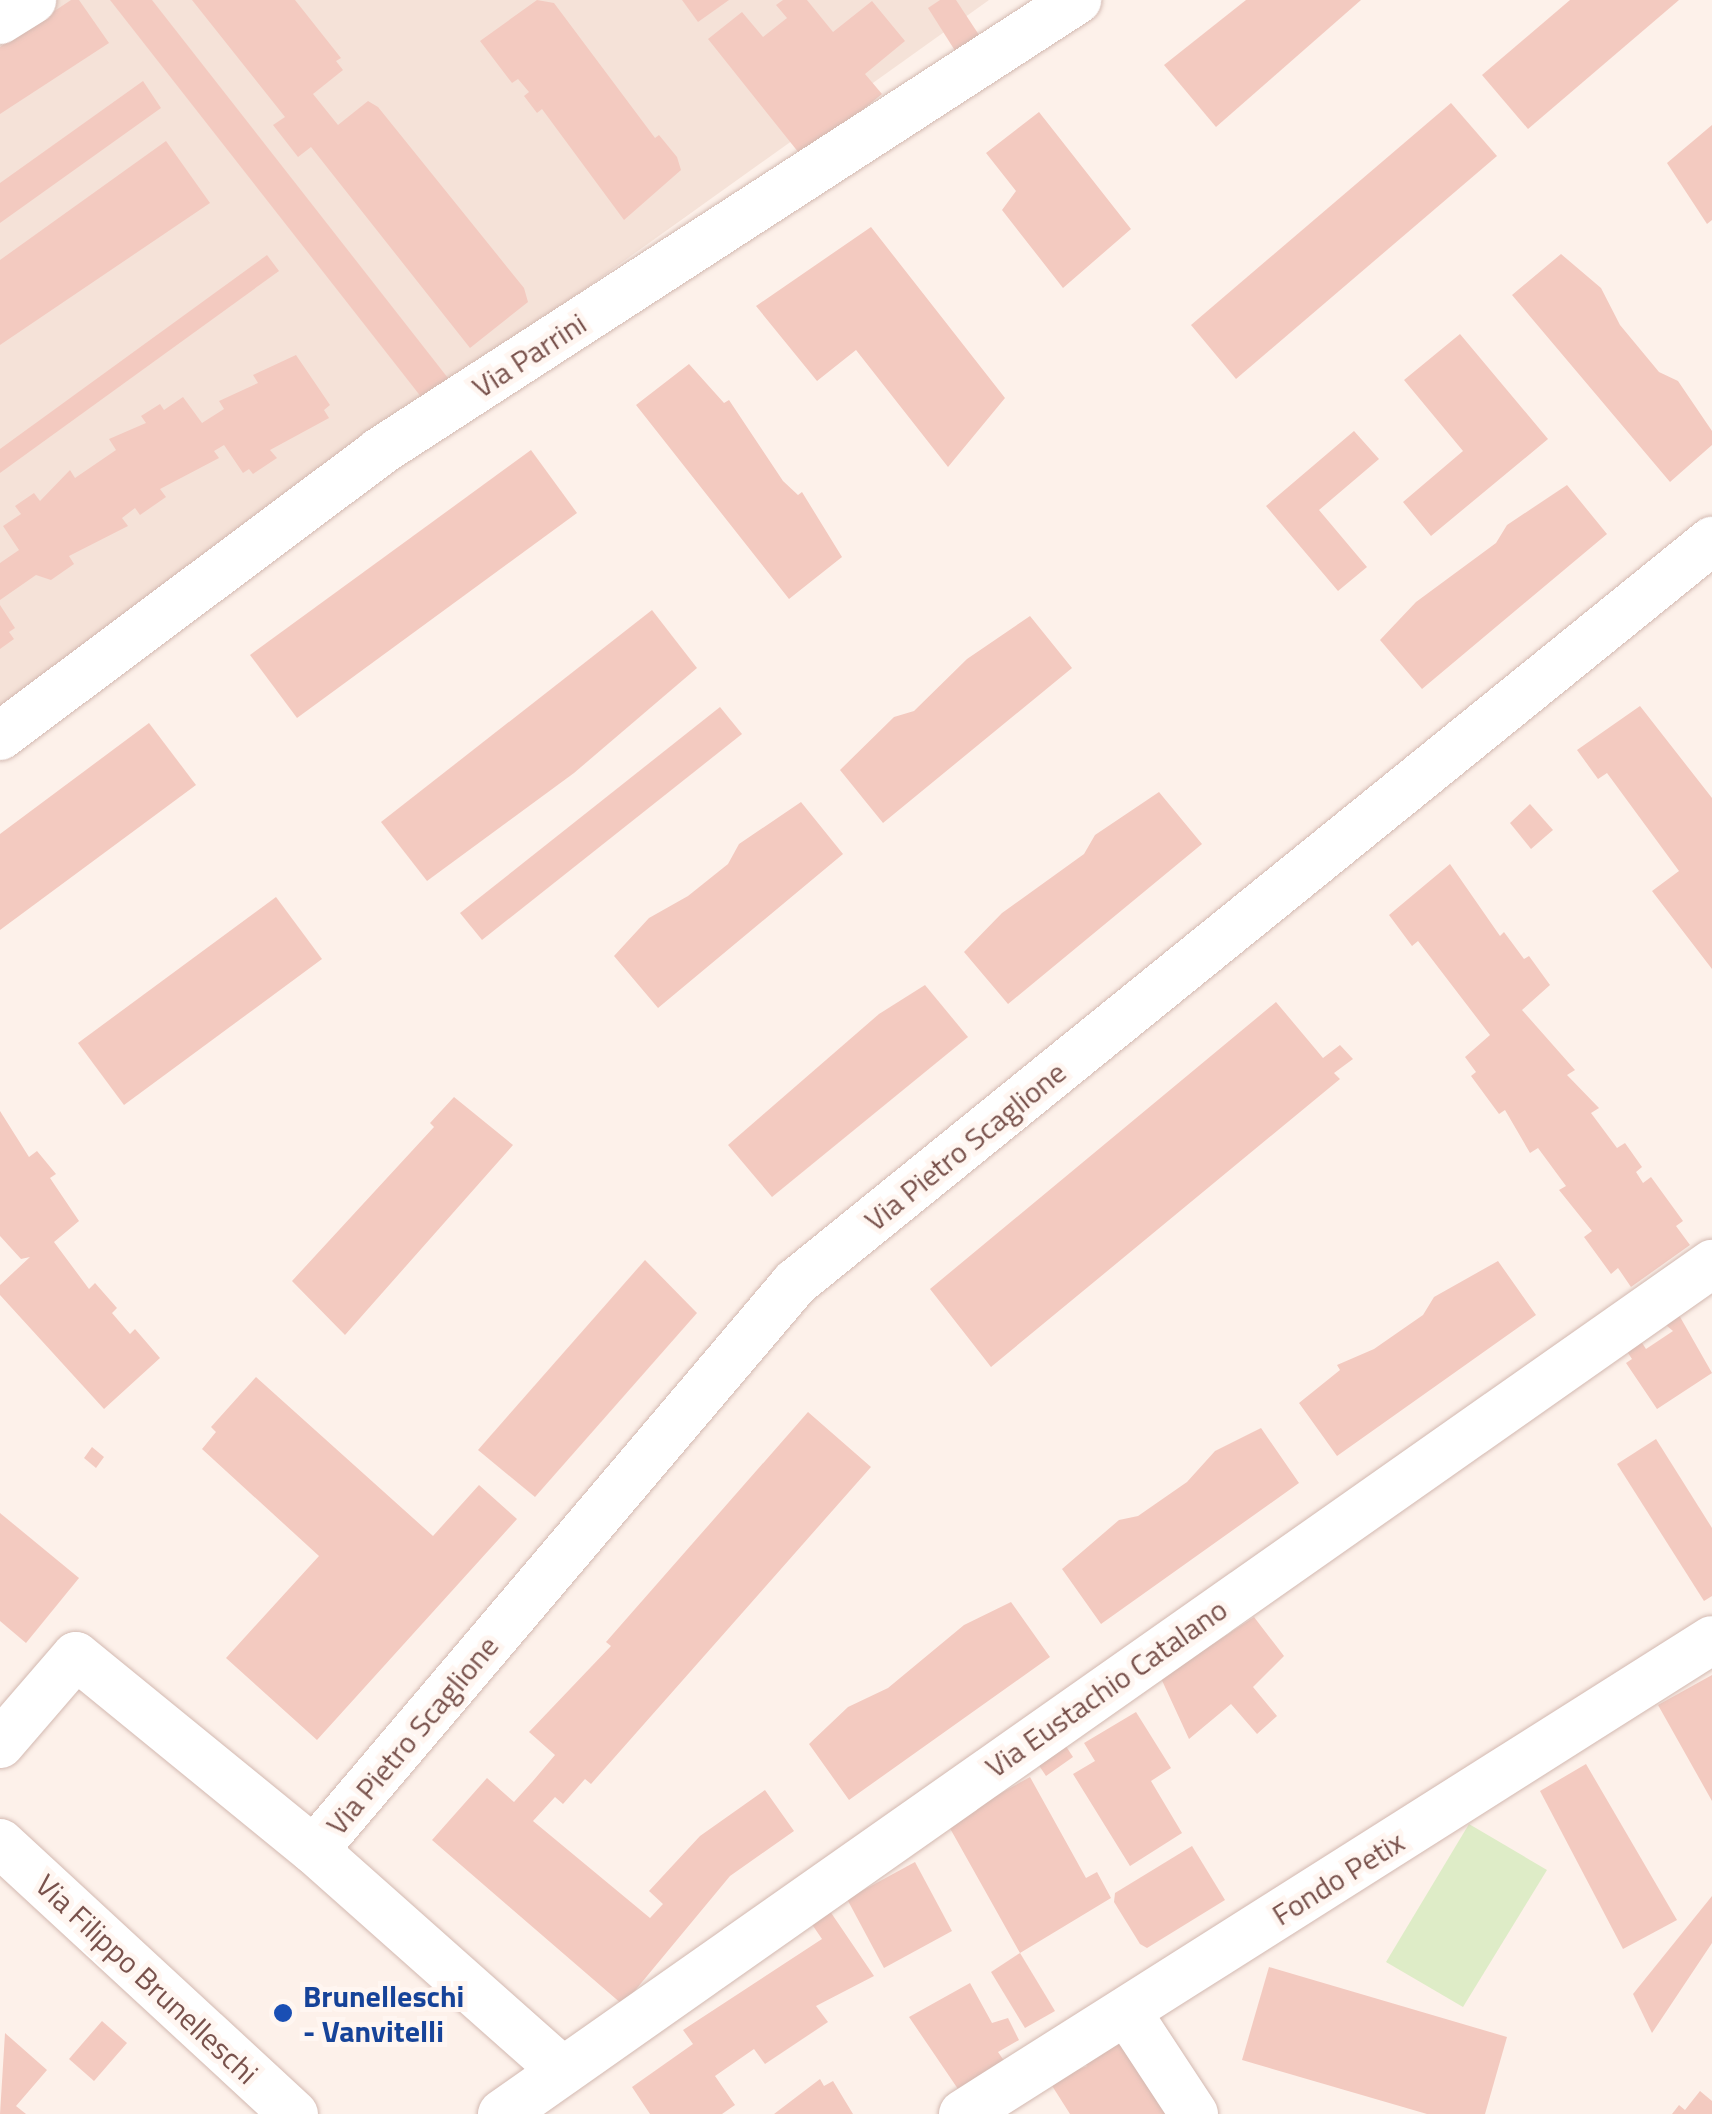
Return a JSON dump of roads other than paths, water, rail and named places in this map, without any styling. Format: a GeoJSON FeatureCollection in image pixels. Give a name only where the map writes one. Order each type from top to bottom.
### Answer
{"type":"FeatureCollection","features":[{"type":"Feature","properties":{"kind":"street"},"geometry":{"type":"LineString","coordinates":[[0,20],[32,0]]}},
{"type":"Feature","properties":{"kind":"street","name":"Via Parrini"},"geometry":{"type":"LineString","coordinates":[[0,736],[379,452],[1076,0]]}},
{"type":"Feature","properties":{"kind":"street","name":"Via Pietro Scaglione"},"geometry":{"type":"LineString","coordinates":[[314,1850],[796,1283],[1712,541]]}},
{"type":"Feature","properties":{"kind":"street","name":"Via Eustachio Catalano"},"geometry":{"type":"LineString","coordinates":[[502,2114],[1712,1264]]}},
{"type":"Feature","properties":{"kind":"street","name":"Fondo Petix"},"geometry":{"type":"LineString","coordinates":[[962,2114],[1712,1640]]}},
{"type":"Feature","properties":{"kind":"street"},"geometry":{"type":"LineString","coordinates":[[1,1740],[76,1656],[314,1850],[562,2070]]}},
{"type":"Feature","properties":{"kind":"street","name":"Via Filippo Brunelleschi"},"geometry":{"type":"LineString","coordinates":[[0,1843],[294,2114]]}},
{"type":"Feature","properties":{"kind":"street"},"geometry":{"type":"LineString","coordinates":[[1127,2012],[1194,2114]]}},
{"type":"Feature","properties":{"kind":"place","name":"Brunelleschi - Vanvitelli"},"geometry":{"type":"Point","coordinates":[283,2013]}}]}
